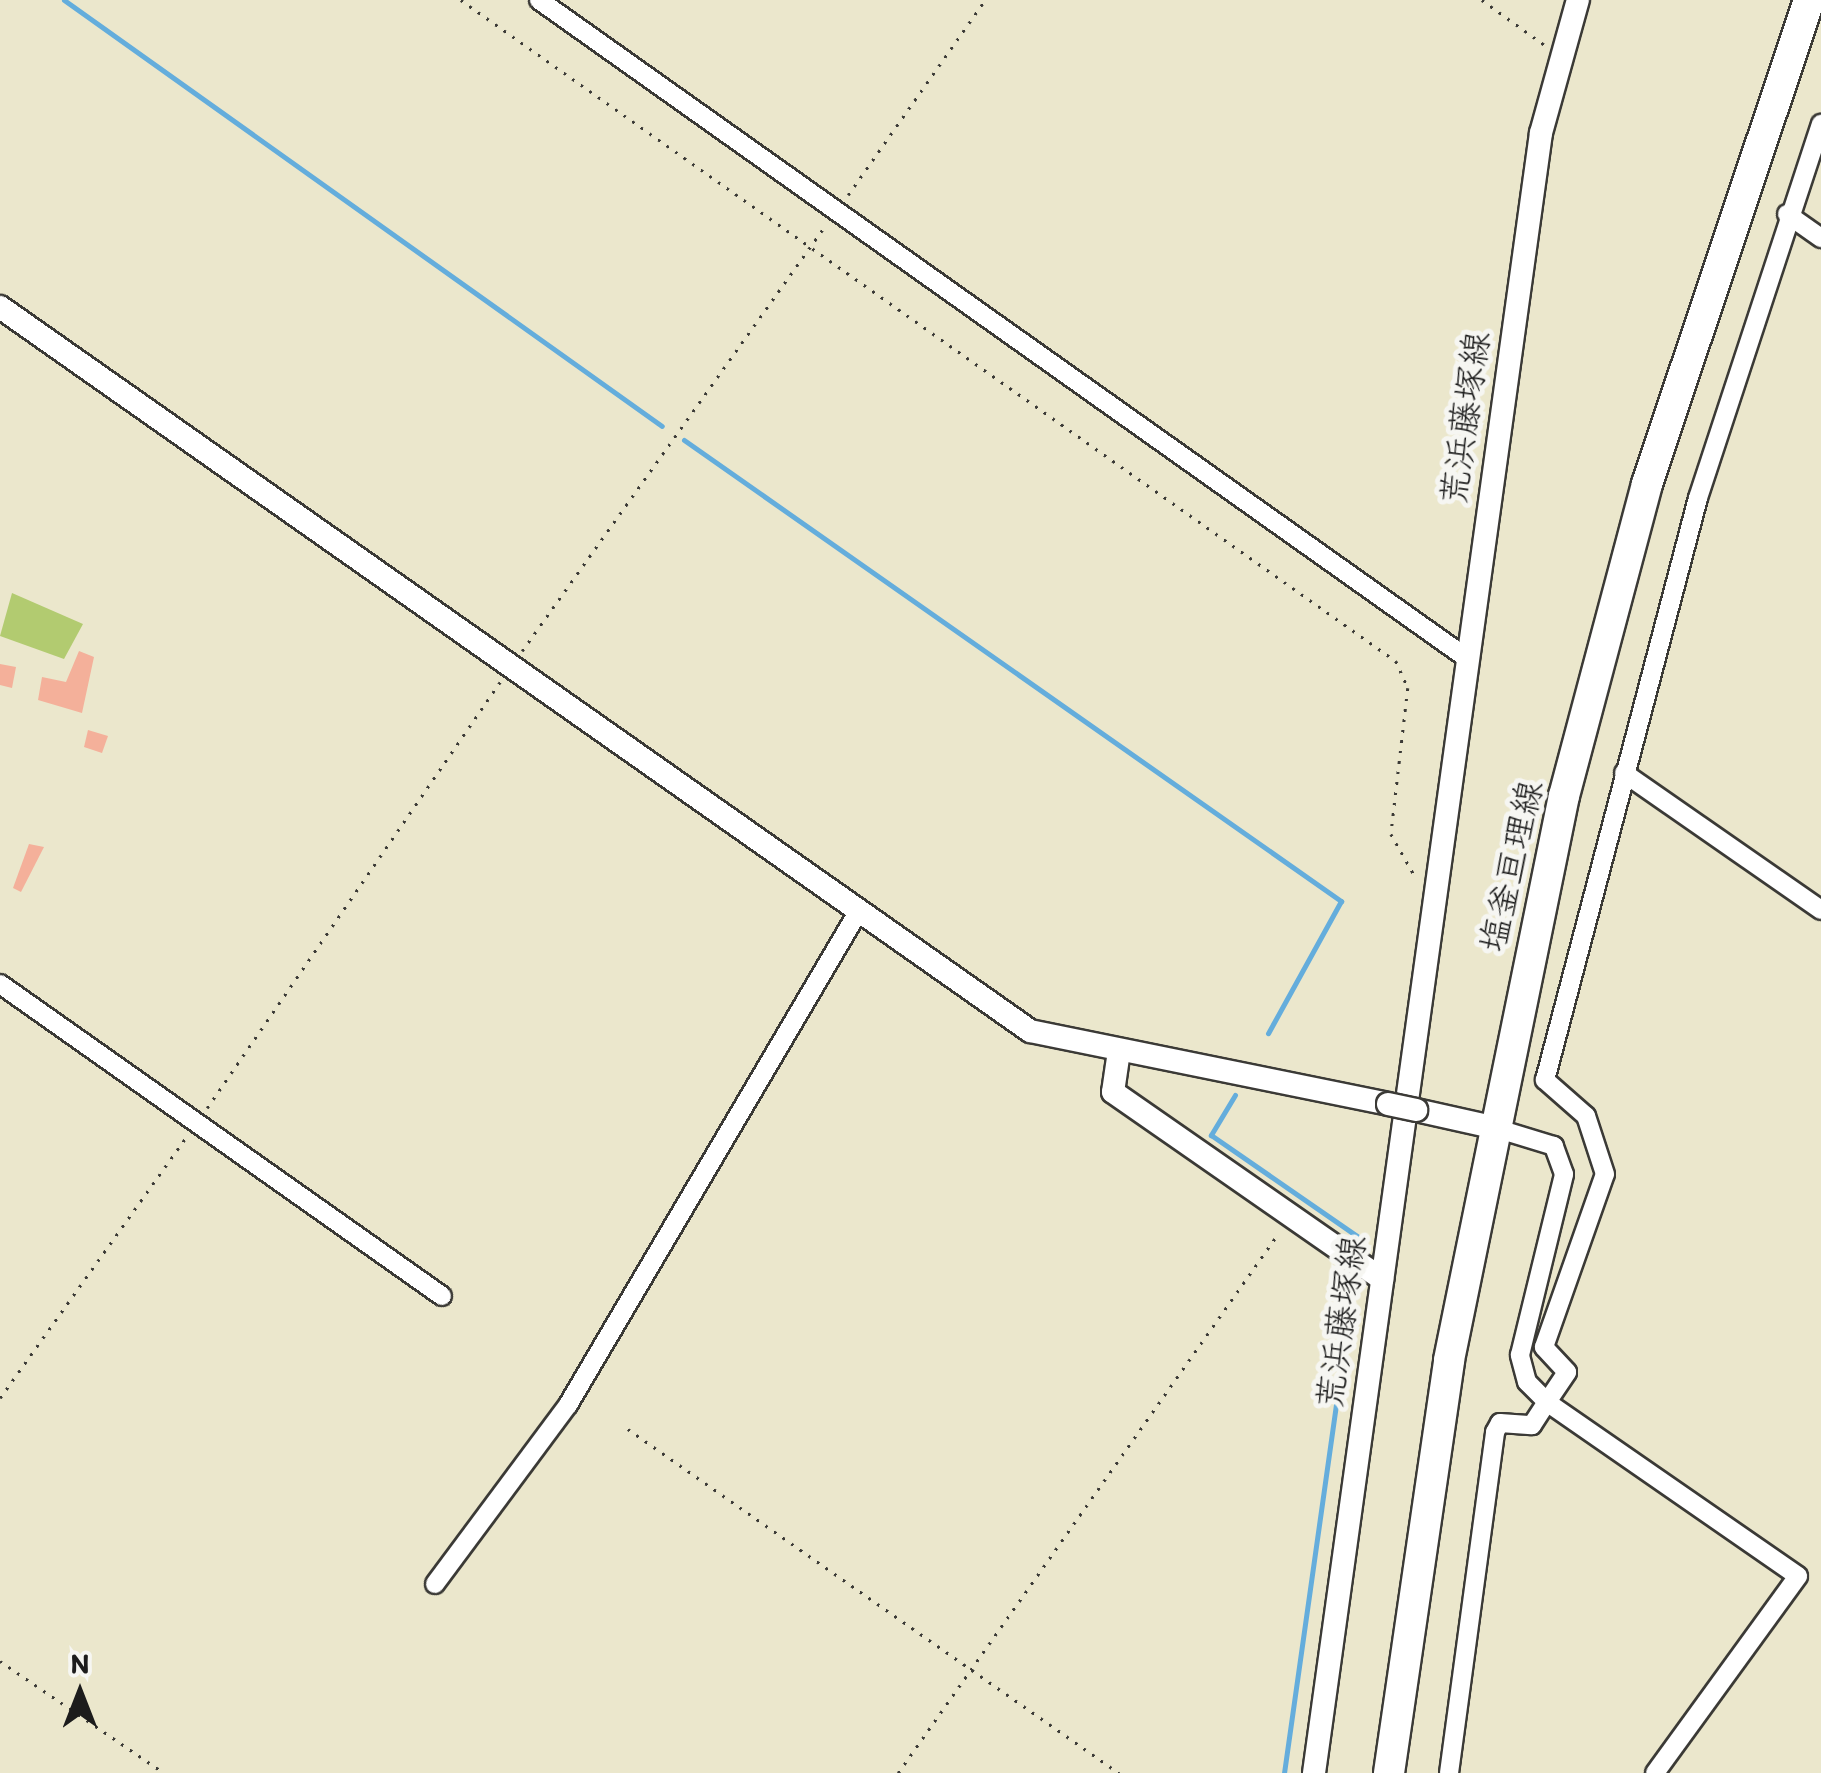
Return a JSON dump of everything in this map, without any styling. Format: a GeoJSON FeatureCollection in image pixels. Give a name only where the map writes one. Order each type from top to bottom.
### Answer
{"type":"FeatureCollection","features":[{"type":"Feature","properties":{"kind":"main road","name":"塩釜亘理線"},"geometry":{"type":"LineString","coordinates":[[1389,1773],[1449,1360],[1492,1126],[1564,796],[1647,484],[1810,0]]}},
{"type":"Feature","properties":{"kind":"street"},"geometry":{"type":"LineString","coordinates":[[539,0],[834,214],[1468,659]]}},
{"type":"Feature","properties":{"kind":"street","name":"荒浜藤塚線"},"geometry":{"type":"LineString","coordinates":[[1314,1773],[1541,134],[1578,0]]}},
{"type":"Feature","properties":{"kind":"street"},"geometry":{"type":"LineString","coordinates":[[1448,1773],[1495,1432],[1500,1423],[1532,1425],[1567,1372],[1544,1347],[1605,1174],[1597,1134],[1545,1080],[1698,498],[1787,214],[1821,124]]}},
{"type":"Feature","properties":{"kind":"street"},"geometry":{"type":"LineString","coordinates":[[1787,214],[1821,238]]}},
{"type":"Feature","properties":{"kind":"street"},"geometry":{"type":"LineString","coordinates":[[0,307],[1030,1031],[1539,1136],[1564,1162],[1520,1355],[1526,1382],[1547,1402],[1798,1576],[1655,1773]]}},
{"type":"Feature","properties":{"kind":"street"},"geometry":{"type":"LineString","coordinates":[[1624,774],[1821,910]]}},
{"type":"Feature","properties":{"kind":"street"},"geometry":{"type":"LineString","coordinates":[[435,1584],[568,1405],[858,912]]}},
{"type":"Feature","properties":{"kind":"street"},"geometry":{"type":"LineString","coordinates":[[0,984],[442,1296]]}},
{"type":"Feature","properties":{"kind":"street"},"geometry":{"type":"LineString","coordinates":[[1119,1051],[1113,1092],[1382,1279]]}},
{"type":"Feature","properties":{"kind":"path"},"geometry":{"type":"LineString","coordinates":[[461,0],[1396,661],[1408,688],[1392,834],[1417,879],[1438,884]]}},
{"type":"Feature","properties":{"kind":"path"},"geometry":{"type":"LineString","coordinates":[[0,1398],[984,0]]}},
{"type":"Feature","properties":{"kind":"path"},"geometry":{"type":"LineString","coordinates":[[1482,0],[1560,55]]}},
{"type":"Feature","properties":{"kind":"path"},"geometry":{"type":"LineString","coordinates":[[898,1773],[1291,1216]]}},
{"type":"Feature","properties":{"kind":"path"},"geometry":{"type":"LineString","coordinates":[[628,1428],[1120,1773]]}},
{"type":"Feature","properties":{"kind":"path"},"geometry":{"type":"LineString","coordinates":[[0,1661],[164,1773]]}},
{"type":"Feature","properties":{"kind":"green space"},"geometry":{"type":"Polygon","coordinates":[[[12,593],[83,624],[64,659],[0,636],[12,593]]]}},
{"type":"Feature","properties":{"kind":"building"},"geometry":{"type":"Polygon","coordinates":[[[79,651],[94,657],[82,713],[38,700],[42,677],[66,682],[79,651]]]}},
{"type":"Feature","properties":{"kind":"building"},"geometry":{"type":"Polygon","coordinates":[[[0,664],[16,667],[12,688],[0,685],[0,664]]]}},
{"type":"Feature","properties":{"kind":"building"},"geometry":{"type":"Polygon","coordinates":[[[88,730],[108,736],[102,753],[84,747],[88,730]]]}},
{"type":"Feature","properties":{"kind":"building"},"geometry":{"type":"Polygon","coordinates":[[[29,844],[44,847],[21,892],[13,888],[29,844]]]}},
{"type":"Feature","properties":{"kind":"waterway"},"geometry":{"type":"LineString","coordinates":[[64,0],[662,426]]}},
{"type":"Feature","properties":{"kind":"waterway"},"geometry":{"type":"LineString","coordinates":[[684,440],[1341,901],[1268,1033]]}},
{"type":"Feature","properties":{"kind":"waterway"},"geometry":{"type":"LineString","coordinates":[[1235,1095],[1211,1135],[1361,1239],[1359,1250]]}},
{"type":"Feature","properties":{"kind":"waterway"},"geometry":{"type":"LineString","coordinates":[[1284,1773],[1354,1277]]}}]}
